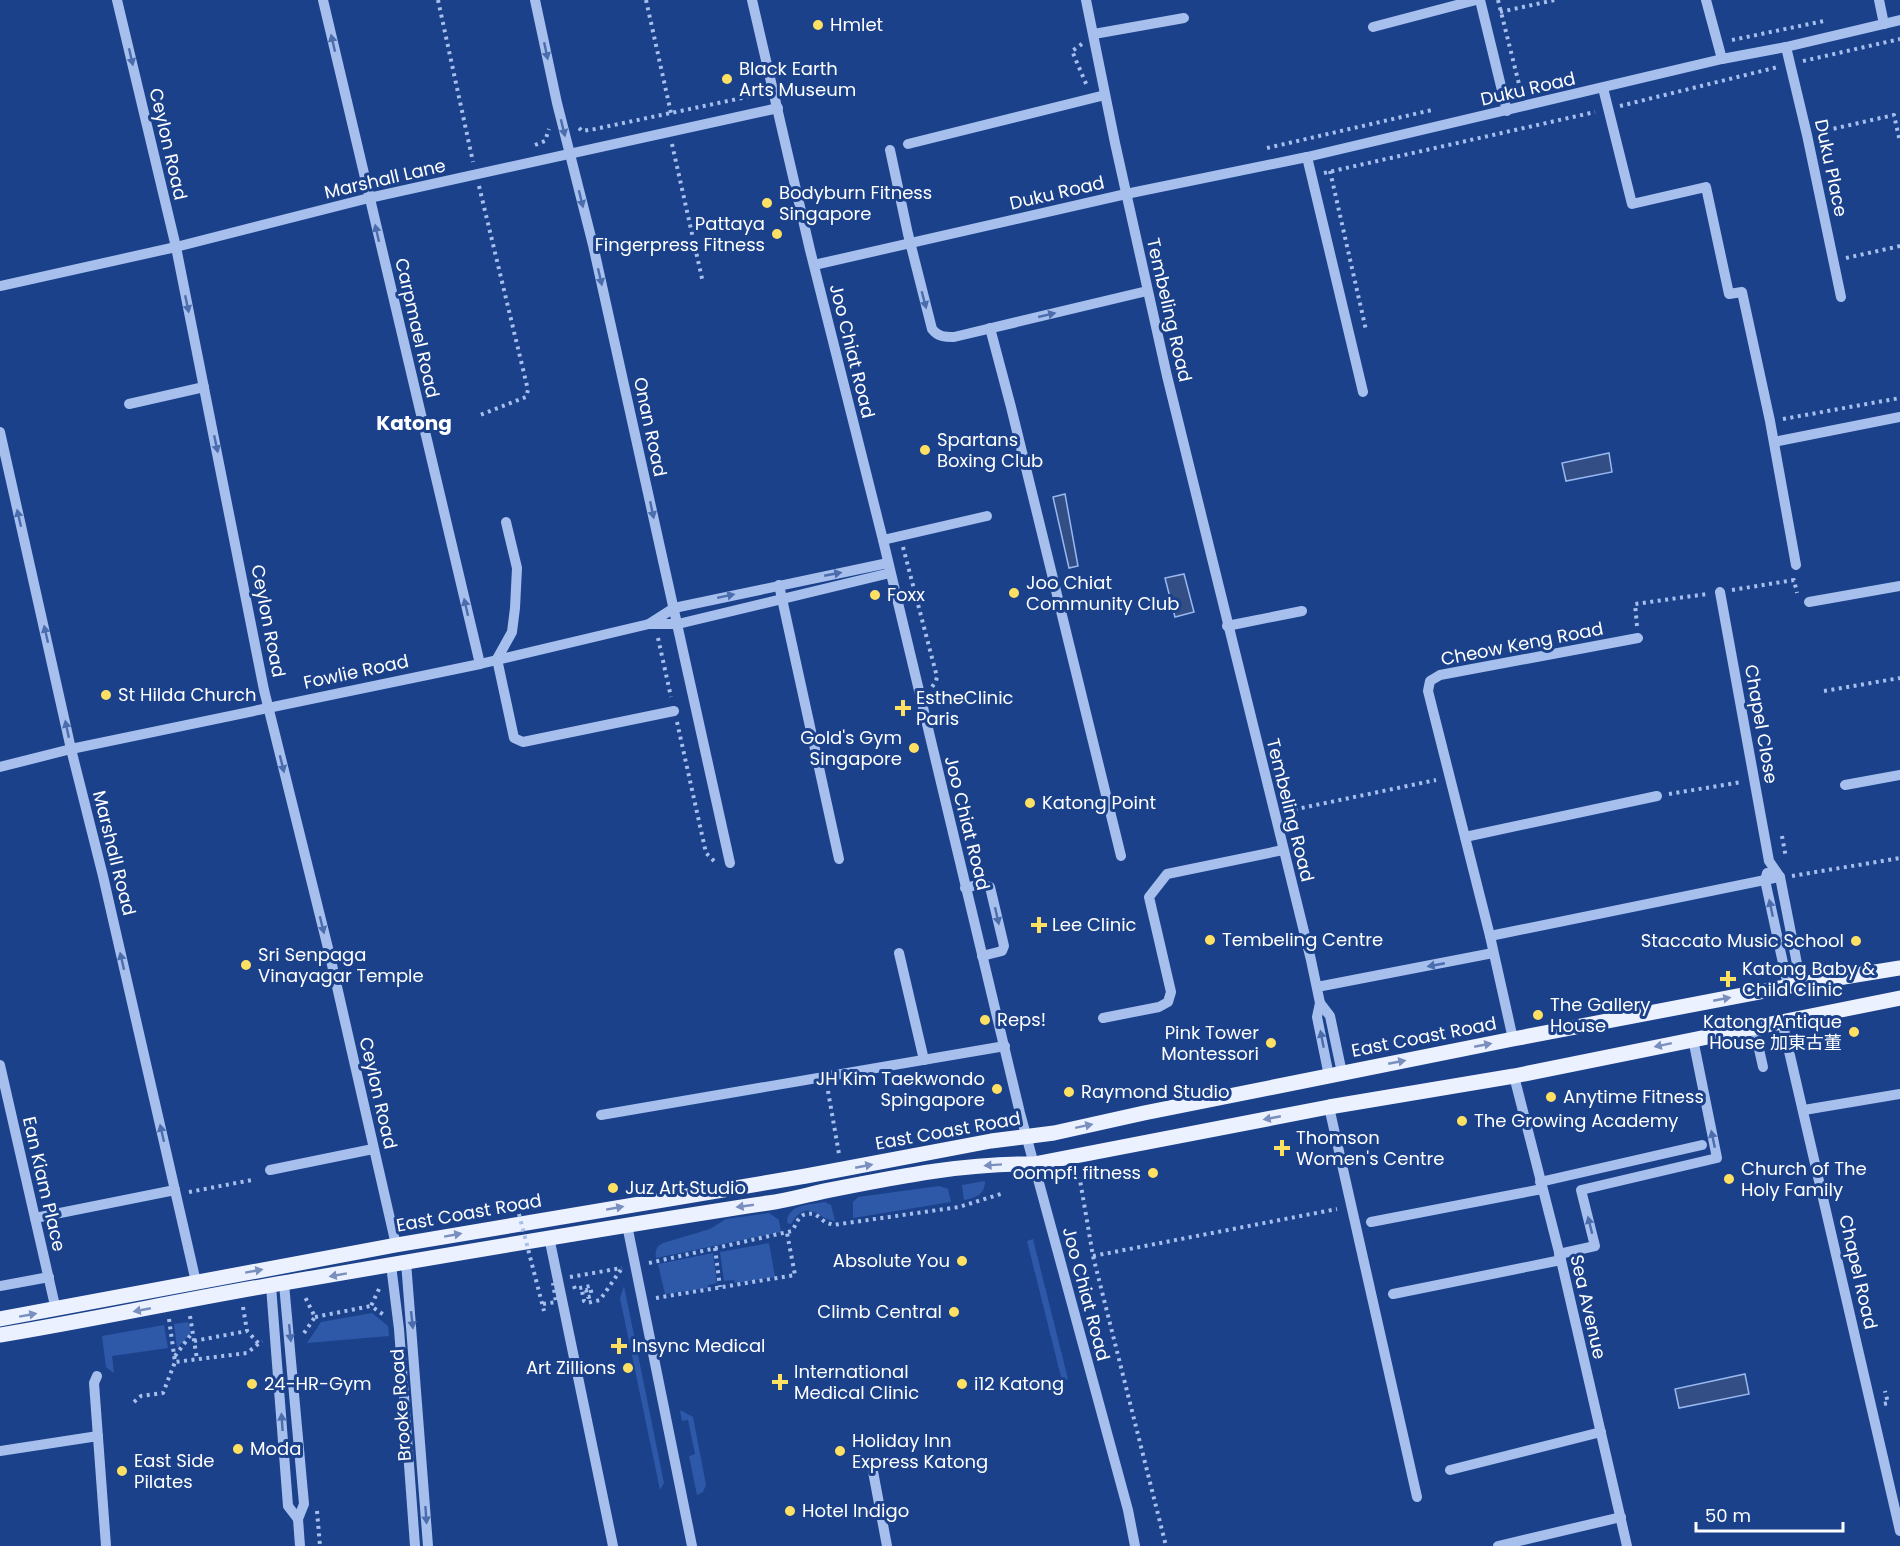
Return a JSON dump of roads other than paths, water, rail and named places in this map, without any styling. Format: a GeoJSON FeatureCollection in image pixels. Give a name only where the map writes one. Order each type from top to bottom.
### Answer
{"type":"FeatureCollection","features":[{"type":"Feature","properties":{"kind":"main road","name":"East Coast Road"},"geometry":{"type":"LineString","coordinates":[[0,1319],[396,1245],[841,1170],[991,1141],[1027,1137],[1513,1039],[1795,985],[1900,968]]}},
{"type":"Feature","properties":{"kind":"main road","name":"East Coast Road"},"geometry":{"type":"LineString","coordinates":[[0,1335],[549,1237],[773,1202],[952,1169],[997,1164],[1034,1164],[1329,1107],[1514,1076],[1900,998]]}},
{"type":"Feature","properties":{"kind":"street","name":"Ceylon Road"},"geometry":{"type":"LineString","coordinates":[[117,0],[176,247],[268,707],[330,956],[396,1245]]}},
{"type":"Feature","properties":{"kind":"street","name":"Carpmael Road"},"geometry":{"type":"LineString","coordinates":[[323,0],[480,664]]}},
{"type":"Feature","properties":{"kind":"street","name":"Onan Road"},"geometry":{"type":"LineString","coordinates":[[535,0],[593,245],[729,861]]}},
{"type":"Feature","properties":{"kind":"street","name":"Joo Chiat Road"},"geometry":{"type":"LineString","coordinates":[[752,0],[965,888],[1027,1137],[1128,1510],[1135,1546]]}},
{"type":"Feature","properties":{"kind":"street","name":"Tembeling Road"},"geometry":{"type":"LineString","coordinates":[[1086,0],[1147,291],[1317,987],[1320,1003],[1317,1017],[1335,1074]]}},
{"type":"Feature","properties":{"kind":"street"},"geometry":{"type":"LineString","coordinates":[[1373,27],[1476,0]]}},
{"type":"Feature","properties":{"kind":"street"},"geometry":{"type":"LineString","coordinates":[[1480,0],[1508,111]]}},
{"type":"Feature","properties":{"kind":"street"},"geometry":{"type":"LineString","coordinates":[[1706,0],[1722,59]]}},
{"type":"Feature","properties":{"kind":"street"},"geometry":{"type":"LineString","coordinates":[[1879,0],[1884,24]]}},
{"type":"Feature","properties":{"kind":"street"},"geometry":{"type":"LineString","coordinates":[[1094,34],[1184,18]]}},
{"type":"Feature","properties":{"kind":"street","name":"Duku Road"},"geometry":{"type":"LineString","coordinates":[[814,265],[1126,194],[1326,153],[1722,59],[1786,47],[1900,20]]}},
{"type":"Feature","properties":{"kind":"street","name":"Duku Place"},"geometry":{"type":"LineString","coordinates":[[1786,47],[1841,297]]}},
{"type":"Feature","properties":{"kind":"street"},"geometry":{"type":"LineString","coordinates":[[1603,88],[1632,204],[1706,187],[1729,294],[1742,292],[1770,421],[1796,565]]}},
{"type":"Feature","properties":{"kind":"street"},"geometry":{"type":"LineString","coordinates":[[908,144],[1105,95]]}},
{"type":"Feature","properties":{"kind":"street","name":"Marshall Lane"},"geometry":{"type":"LineString","coordinates":[[0,286],[176,247],[369,198],[778,108]]}},
{"type":"Feature","properties":{"kind":"street"},"geometry":{"type":"LineString","coordinates":[[890,150],[910,243],[932,329],[936,334],[954,337],[1147,291]]}},
{"type":"Feature","properties":{"kind":"street"},"geometry":{"type":"LineString","coordinates":[[1307,157],[1363,392]]}},
{"type":"Feature","properties":{"kind":"street"},"geometry":{"type":"LineString","coordinates":[[990,328],[1121,855]]}},
{"type":"Feature","properties":{"kind":"street"},"geometry":{"type":"LineString","coordinates":[[129,404],[204,387]]}},
{"type":"Feature","properties":{"kind":"street"},"geometry":{"type":"LineString","coordinates":[[1774,442],[1900,417]]}},
{"type":"Feature","properties":{"kind":"street","name":"Marshall Road"},"geometry":{"type":"LineString","coordinates":[[0,432],[71,749],[104,876],[196,1282]]}},
{"type":"Feature","properties":{"kind":"street"},"geometry":{"type":"LineString","coordinates":[[883,540],[987,516]]}},
{"type":"Feature","properties":{"kind":"street"},"geometry":{"type":"LineString","coordinates":[[506,522],[517,568],[515,608],[512,632],[497,659],[514,738],[518,741],[674,711]]}},
{"type":"Feature","properties":{"kind":"street","name":"Fowlie Road"},"geometry":{"type":"LineString","coordinates":[[649,624],[674,608],[779,585],[889,568]]}},
{"type":"Feature","properties":{"kind":"street","name":"Fowlie Road"},"geometry":{"type":"LineString","coordinates":[[0,767],[71,749],[480,664],[649,624],[678,624],[889,568]]}},
{"type":"Feature","properties":{"kind":"street"},"geometry":{"type":"LineString","coordinates":[[779,585],[839,859]]}},
{"type":"Feature","properties":{"kind":"street"},"geometry":{"type":"LineString","coordinates":[[1809,602],[1900,586]]}},
{"type":"Feature","properties":{"kind":"street","name":"Chapel Close"},"geometry":{"type":"LineString","coordinates":[[1720,592],[1769,861],[1765,880],[1795,985]]}},
{"type":"Feature","properties":{"kind":"street"},"geometry":{"type":"LineString","coordinates":[[1227,626],[1302,611]]}},
{"type":"Feature","properties":{"kind":"street","name":"Cheow Keng Road"},"geometry":{"type":"LineString","coordinates":[[1513,1039],[1490,936],[1428,691],[1430,681],[1440,675],[1638,638]]}},
{"type":"Feature","properties":{"kind":"street"},"geometry":{"type":"LineString","coordinates":[[1845,785],[1900,775]]}},
{"type":"Feature","properties":{"kind":"street"},"geometry":{"type":"LineString","coordinates":[[1465,837],[1657,796]]}},
{"type":"Feature","properties":{"kind":"street"},"geometry":{"type":"LineString","coordinates":[[1103,1018],[1168,1002],[1171,992],[1149,897],[1167,874],[1283,850]]}},
{"type":"Feature","properties":{"kind":"street","name":"Chapel Close"},"geometry":{"type":"LineString","coordinates":[[1769,861],[1780,877],[1795,985]]}},
{"type":"Feature","properties":{"kind":"street"},"geometry":{"type":"LineString","coordinates":[[1490,936],[1780,877]]}},
{"type":"Feature","properties":{"kind":"street"},"geometry":{"type":"LineString","coordinates":[[965,888],[981,884],[990,887],[1004,946],[1002,951],[982,956]]}},
{"type":"Feature","properties":{"kind":"street"},"geometry":{"type":"LineString","coordinates":[[899,952],[924,1060]]}},
{"type":"Feature","properties":{"kind":"street"},"geometry":{"type":"LineString","coordinates":[[1317,987],[1493,953]]}},
{"type":"Feature","properties":{"kind":"street","name":"Chapel Road"},"geometry":{"type":"LineString","coordinates":[[1782,1021],[1900,1530]]}},
{"type":"Feature","properties":{"kind":"street"},"geometry":{"type":"LineString","coordinates":[[1754,1027],[1763,1067]]}},
{"type":"Feature","properties":{"kind":"street"},"geometry":{"type":"LineString","coordinates":[[1393,1294],[1560,1257],[1595,1246],[1581,1190],[1717,1158],[1693,1039]]}},
{"type":"Feature","properties":{"kind":"street"},"geometry":{"type":"LineString","coordinates":[[601,1115],[1005,1046]]}},
{"type":"Feature","properties":{"kind":"street","name":"Ean Kiam Place"},"geometry":{"type":"LineString","coordinates":[[0,1065],[56,1310]]}},
{"type":"Feature","properties":{"kind":"street","name":"Sea Avenue"},"geometry":{"type":"LineString","coordinates":[[1514,1076],[1560,1257],[1627,1546]]}},
{"type":"Feature","properties":{"kind":"street"},"geometry":{"type":"LineString","coordinates":[[1804,1110],[1900,1094]]}},
{"type":"Feature","properties":{"kind":"street"},"geometry":{"type":"LineString","coordinates":[[1329,1107],[1417,1497]]}},
{"type":"Feature","properties":{"kind":"street"},"geometry":{"type":"LineString","coordinates":[[1371,1222],[1541,1185],[1702,1145]]}},
{"type":"Feature","properties":{"kind":"street"},"geometry":{"type":"LineString","coordinates":[[270,1170],[373,1149]]}},
{"type":"Feature","properties":{"kind":"street"},"geometry":{"type":"LineString","coordinates":[[35,1218],[176,1192]]}},
{"type":"Feature","properties":{"kind":"street"},"geometry":{"type":"LineString","coordinates":[[627,1225],[692,1546]]}},
{"type":"Feature","properties":{"kind":"street"},"geometry":{"type":"LineString","coordinates":[[549,1237],[613,1546]]}},
{"type":"Feature","properties":{"kind":"street","name":"Brooke Road"},"geometry":{"type":"LineString","coordinates":[[398,1264],[399,1329],[415,1546]]}},
{"type":"Feature","properties":{"kind":"street","name":"Brooke Road"},"geometry":{"type":"LineString","coordinates":[[398,1264],[412,1328],[428,1546]]}},
{"type":"Feature","properties":{"kind":"street"},"geometry":{"type":"LineString","coordinates":[[0,1286],[49,1277]]}},
{"type":"Feature","properties":{"kind":"street"},"geometry":{"type":"LineString","coordinates":[[278,1285],[294,1382],[304,1504],[298,1519],[300,1546]]}},
{"type":"Feature","properties":{"kind":"street"},"geometry":{"type":"LineString","coordinates":[[278,1285],[279,1382],[288,1506],[298,1519]]}},
{"type":"Feature","properties":{"kind":"street"},"geometry":{"type":"LineString","coordinates":[[97,1376],[94,1383],[106,1546]]}},
{"type":"Feature","properties":{"kind":"street"},"geometry":{"type":"LineString","coordinates":[[279,1382],[294,1382]]}},
{"type":"Feature","properties":{"kind":"street"},"geometry":{"type":"LineString","coordinates":[[1450,1470],[1601,1432]]}},
{"type":"Feature","properties":{"kind":"street"},"geometry":{"type":"LineString","coordinates":[[0,1451],[98,1436]]}},
{"type":"Feature","properties":{"kind":"street"},"geometry":{"type":"LineString","coordinates":[[872,1467],[886,1546]]}},
{"type":"Feature","properties":{"kind":"street"},"geometry":{"type":"LineString","coordinates":[[1498,1546],[1621,1517]]}},
{"type":"Feature","properties":{"kind":"place","name":"Hmlet"},"geometry":{"type":"Point","coordinates":[818,25]}},
{"type":"Feature","properties":{"kind":"place","name":"Black Earth Arts Museum"},"geometry":{"type":"Point","coordinates":[727,79]}},
{"type":"Feature","properties":{"kind":"place","name":"Bodyburn Fitness Singapore"},"geometry":{"type":"Point","coordinates":[767,203]}},
{"type":"Feature","properties":{"kind":"place","name":"Pattaya Fingerpress Fitness"},"geometry":{"type":"Point","coordinates":[777,234]}},
{"type":"Feature","properties":{"kind":"place","name":"Spartans Boxing Club"},"geometry":{"type":"Point","coordinates":[925,450]}},
{"type":"Feature","properties":{"kind":"place","name":"Joo Chiat Community Club"},"geometry":{"type":"Point","coordinates":[1014,593]}},
{"type":"Feature","properties":{"kind":"place","name":"Foxx"},"geometry":{"type":"Point","coordinates":[875,595]}},
{"type":"Feature","properties":{"kind":"place","name":"St Hilda Church"},"geometry":{"type":"Point","coordinates":[106,695]}},
{"type":"Feature","properties":{"kind":"place","name":"EstheClinic Paris"},"geometry":{"type":"Point","coordinates":[903,708]}},
{"type":"Feature","properties":{"kind":"place","name":"Gold's Gym Singapore"},"geometry":{"type":"Point","coordinates":[914,748]}},
{"type":"Feature","properties":{"kind":"place","name":"Katong Point"},"geometry":{"type":"Point","coordinates":[1030,803]}},
{"type":"Feature","properties":{"kind":"place","name":"Lee Clinic"},"geometry":{"type":"Point","coordinates":[1039,925]}},
{"type":"Feature","properties":{"kind":"place","name":"Tembeling Centre"},"geometry":{"type":"Point","coordinates":[1210,940]}},
{"type":"Feature","properties":{"kind":"place","name":"Staccato Music School"},"geometry":{"type":"Point","coordinates":[1856,941]}},
{"type":"Feature","properties":{"kind":"place","name":"Sri Senpaga Vinayagar Temple"},"geometry":{"type":"Point","coordinates":[246,965]}},
{"type":"Feature","properties":{"kind":"place","name":"Katong Baby & Child Clinic"},"geometry":{"type":"Point","coordinates":[1728,979]}},
{"type":"Feature","properties":{"kind":"place","name":"The Gallery House"},"geometry":{"type":"Point","coordinates":[1538,1015]}},
{"type":"Feature","properties":{"kind":"place","name":"Reps!"},"geometry":{"type":"Point","coordinates":[985,1020]}},
{"type":"Feature","properties":{"kind":"place","name":"Katong Antique House 加東古董"},"geometry":{"type":"Point","coordinates":[1854,1032]}},
{"type":"Feature","properties":{"kind":"place","name":"Pink Tower Montessori"},"geometry":{"type":"Point","coordinates":[1271,1043]}},
{"type":"Feature","properties":{"kind":"place","name":"JH Kim Taekwondo Spingapore"},"geometry":{"type":"Point","coordinates":[997,1089]}},
{"type":"Feature","properties":{"kind":"place","name":"Raymond Studio"},"geometry":{"type":"Point","coordinates":[1069,1092]}},
{"type":"Feature","properties":{"kind":"place","name":"Anytime Fitness"},"geometry":{"type":"Point","coordinates":[1551,1097]}},
{"type":"Feature","properties":{"kind":"place","name":"The Growing Academy"},"geometry":{"type":"Point","coordinates":[1462,1121]}},
{"type":"Feature","properties":{"kind":"place","name":"Thomson Women's Centre"},"geometry":{"type":"Point","coordinates":[1282,1148]}},
{"type":"Feature","properties":{"kind":"place","name":"oompf! fitness"},"geometry":{"type":"Point","coordinates":[1153,1173]}},
{"type":"Feature","properties":{"kind":"place","name":"Church of The Holy Family"},"geometry":{"type":"Point","coordinates":[1729,1179]}},
{"type":"Feature","properties":{"kind":"place","name":"Juz Art Studio"},"geometry":{"type":"Point","coordinates":[613,1188]}},
{"type":"Feature","properties":{"kind":"place","name":"Absolute You"},"geometry":{"type":"Point","coordinates":[962,1261]}},
{"type":"Feature","properties":{"kind":"place","name":"Climb Central"},"geometry":{"type":"Point","coordinates":[954,1312]}},
{"type":"Feature","properties":{"kind":"place","name":"Insync Medical"},"geometry":{"type":"Point","coordinates":[619,1346]}},
{"type":"Feature","properties":{"kind":"place","name":"Art Zillions"},"geometry":{"type":"Point","coordinates":[628,1368]}},
{"type":"Feature","properties":{"kind":"place","name":"International Medical Clinic"},"geometry":{"type":"Point","coordinates":[780,1382]}},
{"type":"Feature","properties":{"kind":"place","name":"24-HR-Gym"},"geometry":{"type":"Point","coordinates":[252,1384]}},
{"type":"Feature","properties":{"kind":"place","name":"i12 Katong"},"geometry":{"type":"Point","coordinates":[962,1384]}},
{"type":"Feature","properties":{"kind":"place","name":"Moda"},"geometry":{"type":"Point","coordinates":[238,1449]}},
{"type":"Feature","properties":{"kind":"place","name":"Holiday Inn Express Katong"},"geometry":{"type":"Point","coordinates":[840,1451]}},
{"type":"Feature","properties":{"kind":"place","name":"East Side Pilates"},"geometry":{"type":"Point","coordinates":[122,1471]}},
{"type":"Feature","properties":{"kind":"place","name":"Hotel Indigo"},"geometry":{"type":"Point","coordinates":[790,1511]}},
{"type":"Feature","properties":{"kind":"district","name":"Katong"},"geometry":{"type":"Point","coordinates":[414,423]}}]}
